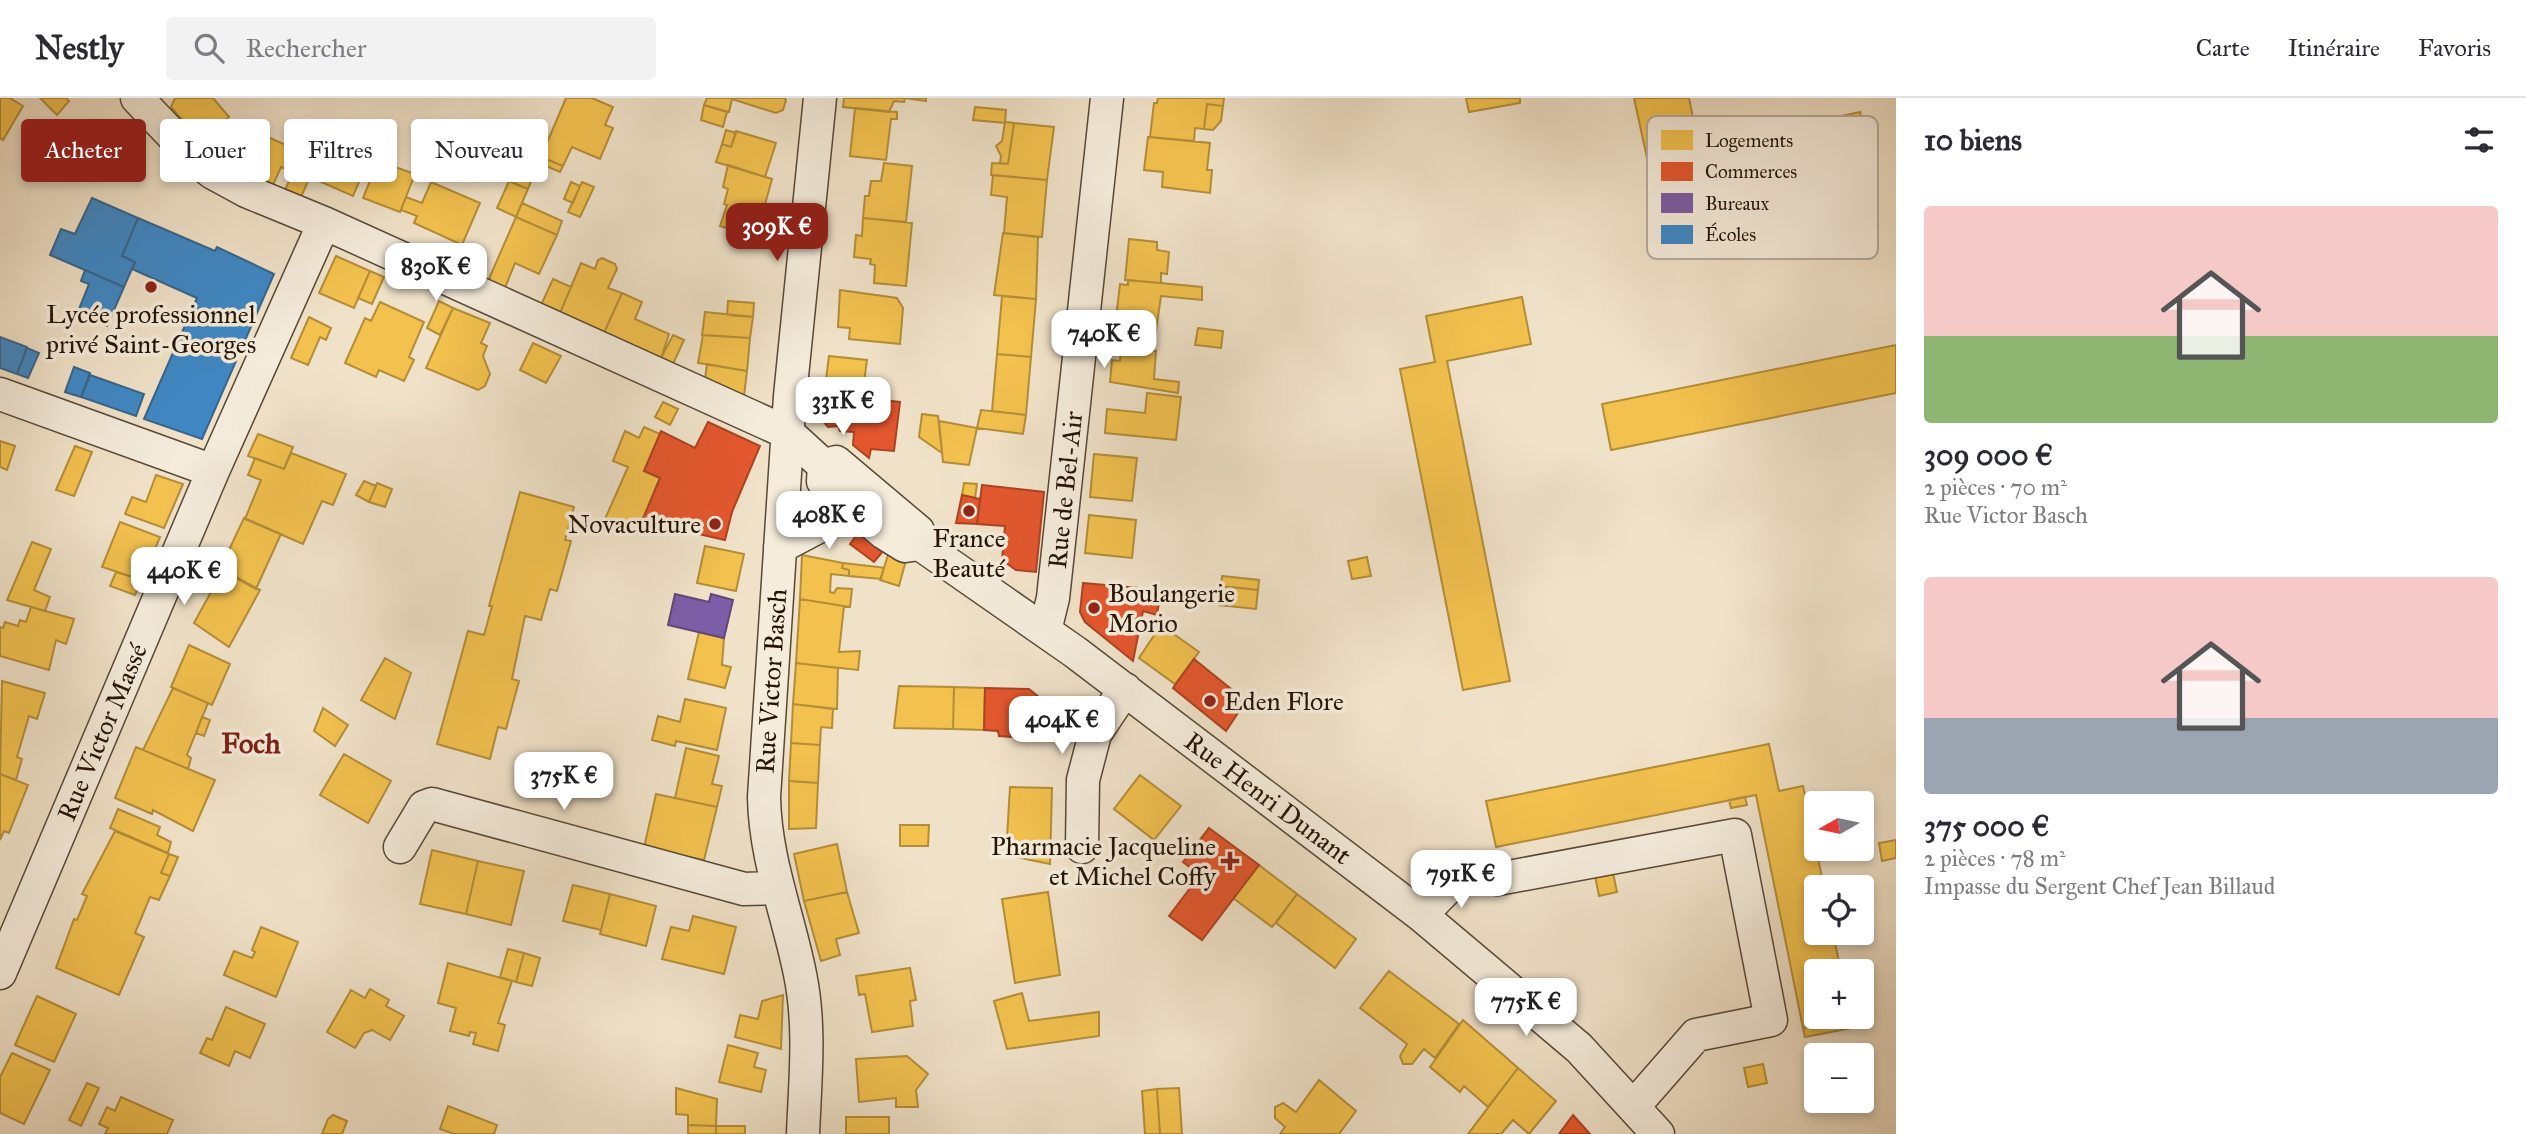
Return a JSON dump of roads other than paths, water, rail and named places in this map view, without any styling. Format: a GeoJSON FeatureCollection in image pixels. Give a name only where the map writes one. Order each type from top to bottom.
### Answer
{"type":"FeatureCollection","features":[{"type":"Feature","properties":{"kind":"street","name":"Rue Henri Dunant"},"geometry":{"type":"LineString","coordinates":[[137,98],[195,159],[213,173],[246,191],[324,223],[788,433],[824,466]]}},
{"type":"Feature","properties":{"kind":"street","name":"Rue Victor Basch"},"geometry":{"type":"LineString","coordinates":[[803,1134],[807,1044],[805,1002],[776,888],[764,824],[764,797],[788,433],[820,98]]}},
{"type":"Feature","properties":{"kind":"street","name":"Rue de Bel-Air"},"geometry":{"type":"LineString","coordinates":[[1045,631],[1053,598],[1107,98]]}},
{"type":"Feature","properties":{"kind":"street","name":"Rue Victor Massé"},"geometry":{"type":"LineString","coordinates":[[0,973],[213,471],[324,223]]}},
{"type":"Feature","properties":{"kind":"street"},"geometry":{"type":"LineString","coordinates":[[0,394],[213,471]]}},
{"type":"Feature","properties":{"kind":"street","name":"Rue Henri Dunant"},"geometry":{"type":"LineString","coordinates":[[824,466],[836,462],[918,531],[920,544]]}},
{"type":"Feature","properties":{"kind":"street","name":"Rue Henri Dunant"},"geometry":{"type":"LineString","coordinates":[[824,466],[823,481],[854,508],[905,546],[920,544],[1045,631],[1421,915],[1579,1048],[1658,1134]]}},
{"type":"Feature","properties":{"kind":"street"},"geometry":{"type":"LineString","coordinates":[[780,547],[854,508]]}},
{"type":"Feature","properties":{"kind":"street"},"geometry":{"type":"LineString","coordinates":[[1082,847],[1083,780],[1092,745],[1096,733],[1125,690]]}},
{"type":"Feature","properties":{"kind":"street"},"geometry":{"type":"LineString","coordinates":[[400,847],[424,807],[432,804],[744,889],[776,888]]}},
{"type":"Feature","properties":{"kind":"street"},"geometry":{"type":"LineString","coordinates":[[1421,915],[1463,872],[1498,879],[1735,835],[1771,1020],[1696,1035],[1634,1106]]}},
{"type":"Feature","properties":{"kind":"place","name":"Lycée professionnel privé Saint-Georges"},"geometry":{"type":"Point","coordinates":[151,287]}},
{"type":"Feature","properties":{"kind":"place","name":"France Beauté"},"geometry":{"type":"Point","coordinates":[969,511]}},
{"type":"Feature","properties":{"kind":"place","name":"Novaculture"},"geometry":{"type":"Point","coordinates":[715,524]}},
{"type":"Feature","properties":{"kind":"place","name":"Boulangerie Morio"},"geometry":{"type":"Point","coordinates":[1094,608]}},
{"type":"Feature","properties":{"kind":"place","name":"Eden Flore"},"geometry":{"type":"Point","coordinates":[1210,701]}},
{"type":"Feature","properties":{"kind":"place","name":"Pharmacie Jacqueline et Michel Coffy"},"geometry":{"type":"Point","coordinates":[1230,861]}},
{"type":"Feature","properties":{"kind":"district","name":"Foch"},"geometry":{"type":"Point","coordinates":[251,743]}}]}
